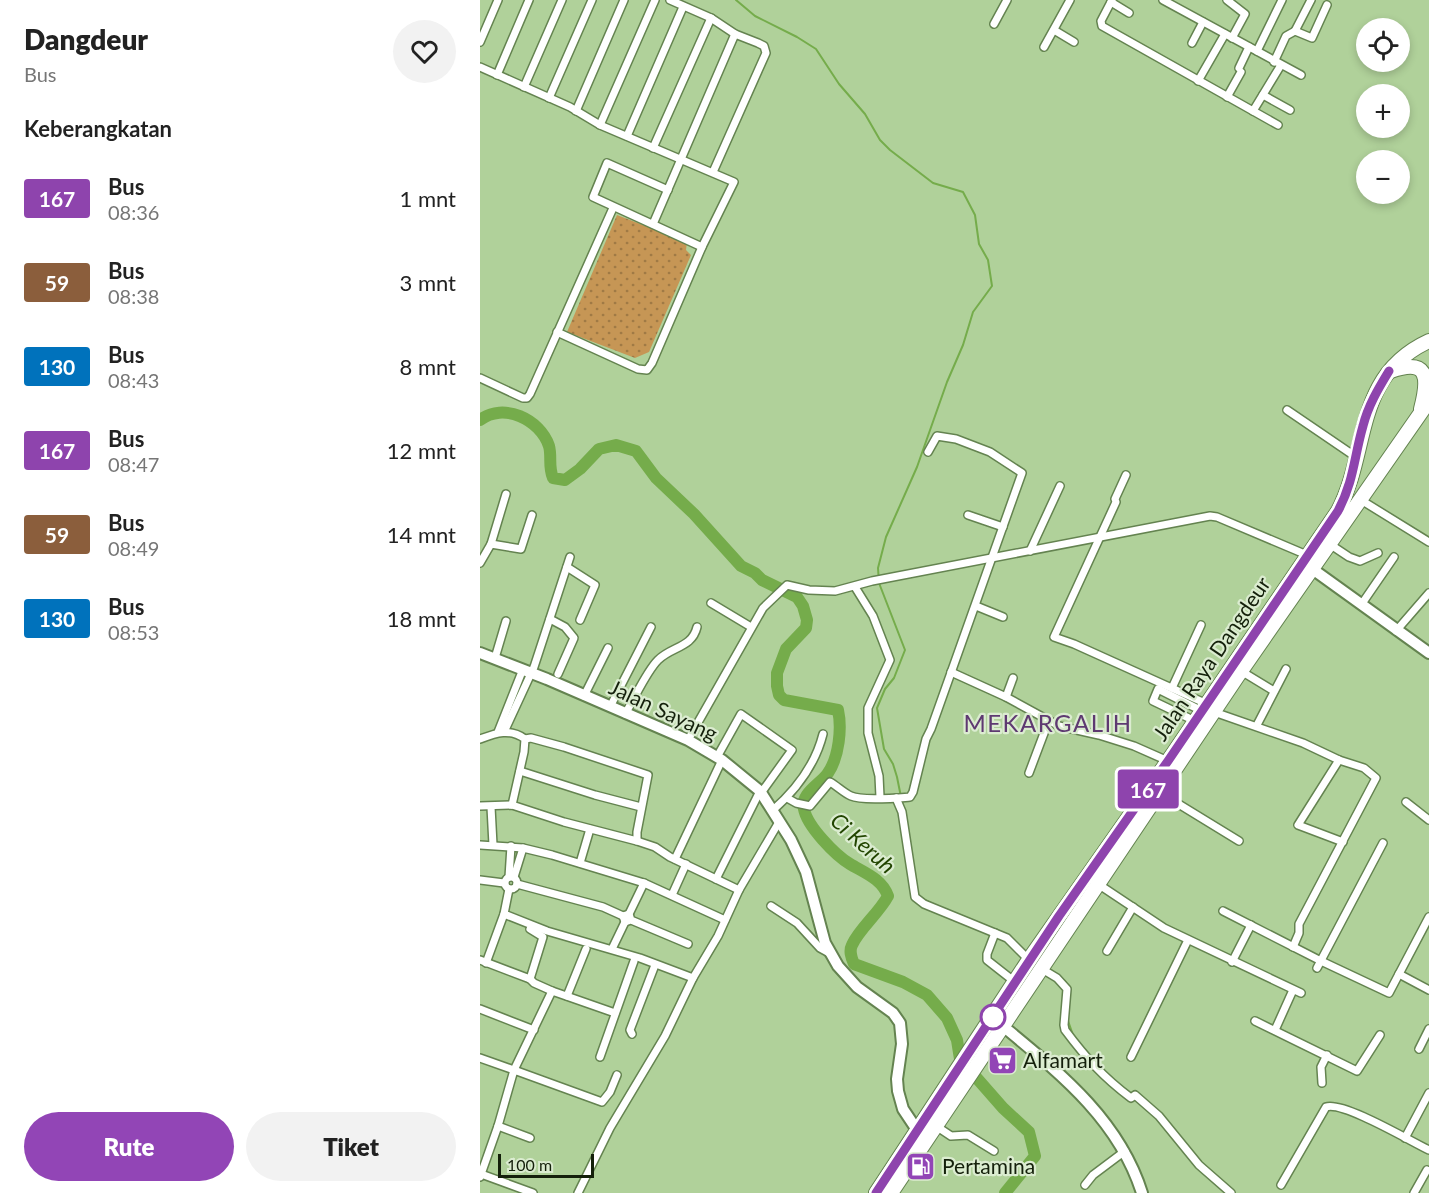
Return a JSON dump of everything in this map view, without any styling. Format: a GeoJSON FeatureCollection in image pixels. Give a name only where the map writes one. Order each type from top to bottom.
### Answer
{"type":"FeatureCollection","features":[{"type":"Feature","properties":{"kind":"highway"},"geometry":{"type":"LineString","coordinates":[[1389,371],[1404,356],[1429,342],[1429,353]]}},
{"type":"Feature","properties":{"kind":"highway"},"geometry":{"type":"LineString","coordinates":[[1389,371],[1407,366],[1417,368],[1424,373],[1428,382],[1427,391],[1417,421]]}},
{"type":"Feature","properties":{"kind":"highway","name":"Jalan Raya Dangdeur"},"geometry":{"type":"LineString","coordinates":[[876,1193],[917,1130],[958,1081],[981,1061],[1159,792],[1204,712],[1241,671],[1309,561],[1348,491],[1369,407],[1389,371]]}},
{"type":"Feature","properties":{"kind":"highway"},"geometry":{"type":"LineString","coordinates":[[1417,421],[1429,401]]}},
{"type":"Feature","properties":{"kind":"highway","name":"Jalan Raya Dangdeur"},"geometry":{"type":"LineString","coordinates":[[891,1193],[936,1126],[971,1050],[1030,958],[1309,561],[1328,543],[1417,421]]}},
{"type":"Feature","properties":{"kind":"main road"},"geometry":{"type":"LineString","coordinates":[[1309,561],[1361,605],[1429,654]]}},
{"type":"Feature","properties":{"kind":"main road","name":"Jalan Sayang"},"geometry":{"type":"LineString","coordinates":[[480,653],[688,740],[720,759],[760,792],[791,840],[806,872],[825,943],[838,966],[857,987],[893,1013],[900,1023],[902,1044],[897,1079],[898,1091],[903,1109],[917,1130]]}},
{"type":"Feature","properties":{"kind":"main road"},"geometry":{"type":"LineString","coordinates":[[1004,1028],[1079,1091],[1105,1120],[1125,1151],[1142,1193]]}},
{"type":"Feature","properties":{"kind":"street"},"geometry":{"type":"LineString","coordinates":[[480,42],[498,0]]}},
{"type":"Feature","properties":{"kind":"street"},"geometry":{"type":"LineString","coordinates":[[497,75],[529,0]]}},
{"type":"Feature","properties":{"kind":"street"},"geometry":{"type":"LineString","coordinates":[[524,87],[562,0]]}},
{"type":"Feature","properties":{"kind":"street"},"geometry":{"type":"LineString","coordinates":[[549,98],[592,0]]}},
{"type":"Feature","properties":{"kind":"street"},"geometry":{"type":"LineString","coordinates":[[576,111],[624,0]]}},
{"type":"Feature","properties":{"kind":"street"},"geometry":{"type":"LineString","coordinates":[[600,125],[655,0]]}},
{"type":"Feature","properties":{"kind":"street"},"geometry":{"type":"LineString","coordinates":[[670,0],[711,18],[735,34],[764,46],[766,53],[713,172]]}},
{"type":"Feature","properties":{"kind":"street"},"geometry":{"type":"LineString","coordinates":[[994,24],[1007,0]]}},
{"type":"Feature","properties":{"kind":"street"},"geometry":{"type":"LineString","coordinates":[[1044,47],[1070,0]]}},
{"type":"Feature","properties":{"kind":"street"},"geometry":{"type":"LineString","coordinates":[[1101,0],[1111,2],[1130,13]]}},
{"type":"Feature","properties":{"kind":"street"},"geometry":{"type":"LineString","coordinates":[[1163,0],[1301,75]]}},
{"type":"Feature","properties":{"kind":"street"},"geometry":{"type":"LineString","coordinates":[[1227,0],[1245,14],[1233,38]]}},
{"type":"Feature","properties":{"kind":"street"},"geometry":{"type":"LineString","coordinates":[[1257,51],[1282,0]]}},
{"type":"Feature","properties":{"kind":"street"},"geometry":{"type":"LineString","coordinates":[[1253,111],[1263,95],[1286,36],[1295,31],[1311,0]]}},
{"type":"Feature","properties":{"kind":"street"},"geometry":{"type":"LineString","coordinates":[[1111,2],[1101,21],[1102,26],[1278,125]]}},
{"type":"Feature","properties":{"kind":"street"},"geometry":{"type":"LineString","coordinates":[[1295,31],[1312,38],[1327,5]]}},
{"type":"Feature","properties":{"kind":"street"},"geometry":{"type":"LineString","coordinates":[[627,136],[683,7]]}},
{"type":"Feature","properties":{"kind":"street"},"geometry":{"type":"LineString","coordinates":[[653,148],[711,18]]}},
{"type":"Feature","properties":{"kind":"street"},"geometry":{"type":"LineString","coordinates":[[1192,43],[1203,22]]}},
{"type":"Feature","properties":{"kind":"street"},"geometry":{"type":"LineString","coordinates":[[1054,30],[1074,42]]}},
{"type":"Feature","properties":{"kind":"street"},"geometry":{"type":"LineString","coordinates":[[653,224],[735,34]]}},
{"type":"Feature","properties":{"kind":"street"},"geometry":{"type":"LineString","coordinates":[[1198,81],[1225,34]]}},
{"type":"Feature","properties":{"kind":"street"},"geometry":{"type":"LineString","coordinates":[[1227,97],[1250,47]]}},
{"type":"Feature","properties":{"kind":"street"},"geometry":{"type":"LineString","coordinates":[[480,67],[576,111],[600,125],[734,182],[647,370],[638,369],[557,332]]}},
{"type":"Feature","properties":{"kind":"street"},"geometry":{"type":"LineString","coordinates":[[1263,95],[1290,110]]}},
{"type":"Feature","properties":{"kind":"street"},"geometry":{"type":"LineString","coordinates":[[668,190],[607,163],[593,197],[702,247]]}},
{"type":"Feature","properties":{"kind":"street"},"geometry":{"type":"LineString","coordinates":[[480,379],[527,398],[613,208]]}},
{"type":"Feature","properties":{"kind":"street"},"geometry":{"type":"LineString","coordinates":[[1287,410],[1356,457]]}},
{"type":"Feature","properties":{"kind":"street"},"geometry":{"type":"LineString","coordinates":[[786,798],[800,804],[812,804],[830,782],[851,796],[899,798],[910,796],[914,792],[926,739],[976,606],[1022,471],[990,452],[956,439],[937,436],[928,452]]}},
{"type":"Feature","properties":{"kind":"street"},"geometry":{"type":"LineString","coordinates":[[1126,475],[1115,499],[1116,502],[1054,637],[1172,688],[1204,712]]}},
{"type":"Feature","properties":{"kind":"street"},"geometry":{"type":"LineString","coordinates":[[1030,551],[1060,486]]}},
{"type":"Feature","properties":{"kind":"street"},"geometry":{"type":"LineString","coordinates":[[480,563],[491,544],[506,494]]}},
{"type":"Feature","properties":{"kind":"street"},"geometry":{"type":"LineString","coordinates":[[1361,500],[1429,542]]}},
{"type":"Feature","properties":{"kind":"street"},"geometry":{"type":"LineString","coordinates":[[491,544],[521,549],[532,515]]}},
{"type":"Feature","properties":{"kind":"street"},"geometry":{"type":"LineString","coordinates":[[968,515],[1003,527]]}},
{"type":"Feature","properties":{"kind":"street"},"geometry":{"type":"LineString","coordinates":[[688,740],[763,608],[787,585],[809,590],[835,591],[876,581],[1213,516],[1309,561]]}},
{"type":"Feature","properties":{"kind":"street"},"geometry":{"type":"LineString","coordinates":[[1328,543],[1349,557],[1360,561],[1378,553]]}},
{"type":"Feature","properties":{"kind":"street"},"geometry":{"type":"LineString","coordinates":[[501,732],[550,619],[570,557]]}},
{"type":"Feature","properties":{"kind":"street"},"geometry":{"type":"LineString","coordinates":[[1361,605],[1394,557]]}},
{"type":"Feature","properties":{"kind":"street"},"geometry":{"type":"LineString","coordinates":[[567,567],[595,585],[580,620]]}},
{"type":"Feature","properties":{"kind":"street"},"geometry":{"type":"LineString","coordinates":[[855,587],[873,616],[890,660],[868,708],[868,733],[879,776],[880,797]]}},
{"type":"Feature","properties":{"kind":"street"},"geometry":{"type":"LineString","coordinates":[[1396,631],[1429,593]]}},
{"type":"Feature","properties":{"kind":"street"},"geometry":{"type":"LineString","coordinates":[[711,603],[751,627]]}},
{"type":"Feature","properties":{"kind":"street"},"geometry":{"type":"LineString","coordinates":[[976,606],[1003,617]]}},
{"type":"Feature","properties":{"kind":"street"},"geometry":{"type":"LineString","coordinates":[[550,619],[565,627],[574,638],[558,675]]}},
{"type":"Feature","properties":{"kind":"street"},"geometry":{"type":"LineString","coordinates":[[495,658],[506,621]]}},
{"type":"Feature","properties":{"kind":"street"},"geometry":{"type":"LineString","coordinates":[[1172,688],[1201,625]]}},
{"type":"Feature","properties":{"kind":"street"},"geometry":{"type":"LineString","coordinates":[[610,707],[651,627]]}},
{"type":"Feature","properties":{"kind":"street"},"geometry":{"type":"LineString","coordinates":[[626,714],[660,658],[692,639],[697,627]]}},
{"type":"Feature","properties":{"kind":"street"},"geometry":{"type":"LineString","coordinates":[[584,696],[608,648]]}},
{"type":"Feature","properties":{"kind":"street"},"geometry":{"type":"LineString","coordinates":[[1257,726],[1287,669]]}},
{"type":"Feature","properties":{"kind":"street"},"geometry":{"type":"LineString","coordinates":[[1241,671],[1274,691]]}},
{"type":"Feature","properties":{"kind":"street"},"geometry":{"type":"LineString","coordinates":[[951,672],[1068,729],[1091,733],[1134,746],[1168,761]]}},
{"type":"Feature","properties":{"kind":"street"},"geometry":{"type":"LineString","coordinates":[[1006,697],[1013,678]]}},
{"type":"Feature","properties":{"kind":"street"},"geometry":{"type":"LineString","coordinates":[[1204,712],[1158,689],[1153,701],[1257,726],[1364,768],[1376,778],[1299,924],[1299,933],[1293,947]]}},
{"type":"Feature","properties":{"kind":"street"},"geometry":{"type":"LineString","coordinates":[[675,859],[741,714],[792,750],[760,792],[716,879]]}},
{"type":"Feature","properties":{"kind":"street"},"geometry":{"type":"LineString","coordinates":[[1029,773],[1049,720]]}},
{"type":"Feature","properties":{"kind":"street"},"geometry":{"type":"LineString","coordinates":[[480,739],[501,732],[515,733],[525,739],[531,738],[564,747],[648,775],[641,807],[638,841]]}},
{"type":"Feature","properties":{"kind":"street"},"geometry":{"type":"LineString","coordinates":[[772,811],[800,783],[812,765],[822,734]]}},
{"type":"Feature","properties":{"kind":"street"},"geometry":{"type":"LineString","coordinates":[[512,805],[526,745],[525,739]]}},
{"type":"Feature","properties":{"kind":"street"},"geometry":{"type":"LineString","coordinates":[[1339,760],[1298,825],[1343,842]]}},
{"type":"Feature","properties":{"kind":"street"},"geometry":{"type":"LineString","coordinates":[[520,771],[641,807]]}},
{"type":"Feature","properties":{"kind":"street"},"geometry":{"type":"LineString","coordinates":[[1159,792],[1239,842]]}},
{"type":"Feature","properties":{"kind":"street"},"geometry":{"type":"LineString","coordinates":[[899,798],[915,897],[924,904],[1007,938],[1030,958]]}},
{"type":"Feature","properties":{"kind":"street"},"geometry":{"type":"LineString","coordinates":[[1406,802],[1429,820]]}},
{"type":"Feature","properties":{"kind":"street"},"geometry":{"type":"LineString","coordinates":[[480,806],[512,805],[638,841],[655,847],[739,890]]}},
{"type":"Feature","properties":{"kind":"street"},"geometry":{"type":"LineString","coordinates":[[491,807],[493,845]]}},
{"type":"Feature","properties":{"kind":"street"},"geometry":{"type":"LineString","coordinates":[[578,1193],[610,1128],[665,1036],[693,978],[718,936],[739,890],[779,822]]}},
{"type":"Feature","properties":{"kind":"street"},"geometry":{"type":"LineString","coordinates":[[579,863],[590,829]]}},
{"type":"Feature","properties":{"kind":"street"},"geometry":{"type":"LineString","coordinates":[[1319,965],[1383,843]]}},
{"type":"Feature","properties":{"kind":"street"},"geometry":{"type":"LineString","coordinates":[[480,845],[523,848],[579,863],[644,883],[725,920]]}},
{"type":"Feature","properties":{"kind":"street"},"geometry":{"type":"LineString","coordinates":[[511,846],[511,882]]}},
{"type":"Feature","properties":{"kind":"street"},"geometry":{"type":"LineString","coordinates":[[523,848],[511,882],[504,916],[483,962],[530,979],[552,991],[615,1013]]}},
{"type":"Feature","properties":{"kind":"street"},"geometry":{"type":"LineString","coordinates":[[672,896],[686,864]]}},
{"type":"Feature","properties":{"kind":"street"},"geometry":{"type":"LineString","coordinates":[[480,880],[511,882],[603,907],[688,945]]}},
{"type":"Feature","properties":{"kind":"street"},"geometry":{"type":"LineString","coordinates":[[612,949],[644,883]]}},
{"type":"Feature","properties":{"kind":"street"},"geometry":{"type":"LineString","coordinates":[[1098,884],[1164,928],[1300,993]]}},
{"type":"Feature","properties":{"kind":"street"},"geometry":{"type":"LineString","coordinates":[[771,906],[797,923],[820,948],[831,954]]}},
{"type":"Feature","properties":{"kind":"street"},"geometry":{"type":"LineString","coordinates":[[1107,951],[1133,907]]}},
{"type":"Feature","properties":{"kind":"street"},"geometry":{"type":"LineString","coordinates":[[1223,911],[1293,947],[1319,965],[1389,993],[1429,917]]}},
{"type":"Feature","properties":{"kind":"street"},"geometry":{"type":"LineString","coordinates":[[504,916],[612,949],[693,978]]}},
{"type":"Feature","properties":{"kind":"street"},"geometry":{"type":"LineString","coordinates":[[504,916],[543,937],[530,979]]}},
{"type":"Feature","properties":{"kind":"street"},"geometry":{"type":"LineString","coordinates":[[1232,962],[1251,925]]}},
{"type":"Feature","properties":{"kind":"street"},"geometry":{"type":"LineString","coordinates":[[995,933],[987,960],[1015,982]]}},
{"type":"Feature","properties":{"kind":"street"},"geometry":{"type":"LineString","coordinates":[[1131,1057],[1188,940]]}},
{"type":"Feature","properties":{"kind":"street"},"geometry":{"type":"LineString","coordinates":[[567,996],[586,950]]}},
{"type":"Feature","properties":{"kind":"street"},"geometry":{"type":"LineString","coordinates":[[600,1057],[634,960]]}},
{"type":"Feature","properties":{"kind":"street"},"geometry":{"type":"LineString","coordinates":[[632,1034],[630,1030],[655,965]]}},
{"type":"Feature","properties":{"kind":"street"},"geometry":{"type":"LineString","coordinates":[[1044,966],[1067,989],[1065,1030],[1092,1066],[1107,1080],[1159,1116],[1199,1165],[1232,1193]]}},
{"type":"Feature","properties":{"kind":"street"},"geometry":{"type":"LineString","coordinates":[[1399,974],[1429,990]]}},
{"type":"Feature","properties":{"kind":"street"},"geometry":{"type":"LineString","coordinates":[[1275,1030],[1293,990]]}},
{"type":"Feature","properties":{"kind":"street"},"geometry":{"type":"LineString","coordinates":[[533,1193],[481,1176],[484,1154],[498,1126],[514,1070],[552,991]]}},
{"type":"Feature","properties":{"kind":"street"},"geometry":{"type":"LineString","coordinates":[[480,1009],[534,1030]]}},
{"type":"Feature","properties":{"kind":"street"},"geometry":{"type":"LineString","coordinates":[[1255,1021],[1358,1070],[1380,1035]]}},
{"type":"Feature","properties":{"kind":"street"},"geometry":{"type":"LineString","coordinates":[[1419,1049],[1429,1029]]}},
{"type":"Feature","properties":{"kind":"street"},"geometry":{"type":"LineString","coordinates":[[1322,1083],[1321,1066],[1327,1055]]}},
{"type":"Feature","properties":{"kind":"street"},"geometry":{"type":"LineString","coordinates":[[480,1058],[602,1102],[610,1092],[617,1075]]}},
{"type":"Feature","properties":{"kind":"street"},"geometry":{"type":"LineString","coordinates":[[1405,1138],[1429,1093]]}},
{"type":"Feature","properties":{"kind":"street"},"geometry":{"type":"LineString","coordinates":[[1281,1185],[1326,1107],[1338,1106],[1429,1149]]}},
{"type":"Feature","properties":{"kind":"street"},"geometry":{"type":"LineString","coordinates":[[498,1126],[530,1138]]}},
{"type":"Feature","properties":{"kind":"street"},"geometry":{"type":"LineString","coordinates":[[936,1126],[951,1136],[968,1135],[994,1151]]}},
{"type":"Feature","properties":{"kind":"street"},"geometry":{"type":"LineString","coordinates":[[1084,1185],[1093,1175],[1125,1151]]}},
{"type":"Feature","properties":{"kind":"street"},"geometry":{"type":"LineString","coordinates":[[1414,1193],[1427,1170]]}},
{"type":"Feature","properties":{"kind":"shaded area"},"geometry":{"type":"Polygon","coordinates":[[[617,215],[687,242],[686,250],[691,255],[649,352],[635,358],[567,332],[617,215]]]}},
{"type":"Feature","properties":{"kind":"waterway"},"geometry":{"type":"LineString","coordinates":[[736,0],[755,16],[816,49],[839,84],[865,114],[880,140],[890,150],[933,183],[963,192],[975,215],[979,244],[988,260],[992,286],[973,312],[963,345],[947,382],[917,467],[886,537],[878,568],[879,583],[905,650],[894,678],[885,689],[877,708],[884,749],[893,764],[903,807]]}},
{"type":"Feature","properties":{"kind":"waterway","name":"Ci Keruh"},"geometry":{"type":"LineString","coordinates":[[480,420],[489,415],[510,413],[520,416],[538,428],[549,446],[553,478],[565,480],[580,469],[599,449],[616,445],[636,451],[656,478],[694,514],[741,566],[755,573],[762,580],[797,597],[803,606],[807,620],[806,628],[786,649],[777,673],[779,695],[784,700],[838,710],[840,725],[839,742],[832,766],[805,798],[806,816],[830,847],[844,860],[882,885],[888,896],[855,939],[851,950],[852,959],[854,964],[903,982],[927,995],[947,1018],[957,1040],[960,1059],[1003,1108],[1029,1132],[1035,1156],[1005,1193]]}},
{"type":"Feature","properties":{"kind":"waterway"},"geometry":{"type":"LineString","coordinates":[[917,892],[919,897],[931,903]]}},
{"type":"Feature","properties":{"kind":"waterway"},"geometry":{"type":"LineString","coordinates":[[1047,967],[1067,985]]}},
{"type":"Feature","properties":{"kind":"waterway"},"geometry":{"type":"LineString","coordinates":[[1067,1018],[1073,1035]]}},
{"type":"Feature","properties":{"kind":"bus line","name":"167"},"geometry":{"type":"LineString","coordinates":[[876,1193],[1032,955],[1168,761],[1338,511],[1348,491],[1369,407],[1389,371]]}},
{"type":"Feature","properties":{"kind":"place","name":"Alfamart"},"geometry":{"type":"Point","coordinates":[1002,1061]}},
{"type":"Feature","properties":{"kind":"place","name":"Pertamina"},"geometry":{"type":"Point","coordinates":[921,1167]}},
{"type":"Feature","properties":{"kind":"district","name":"MEKARGALIH"},"geometry":{"type":"Point","coordinates":[1048,724]}}]}
